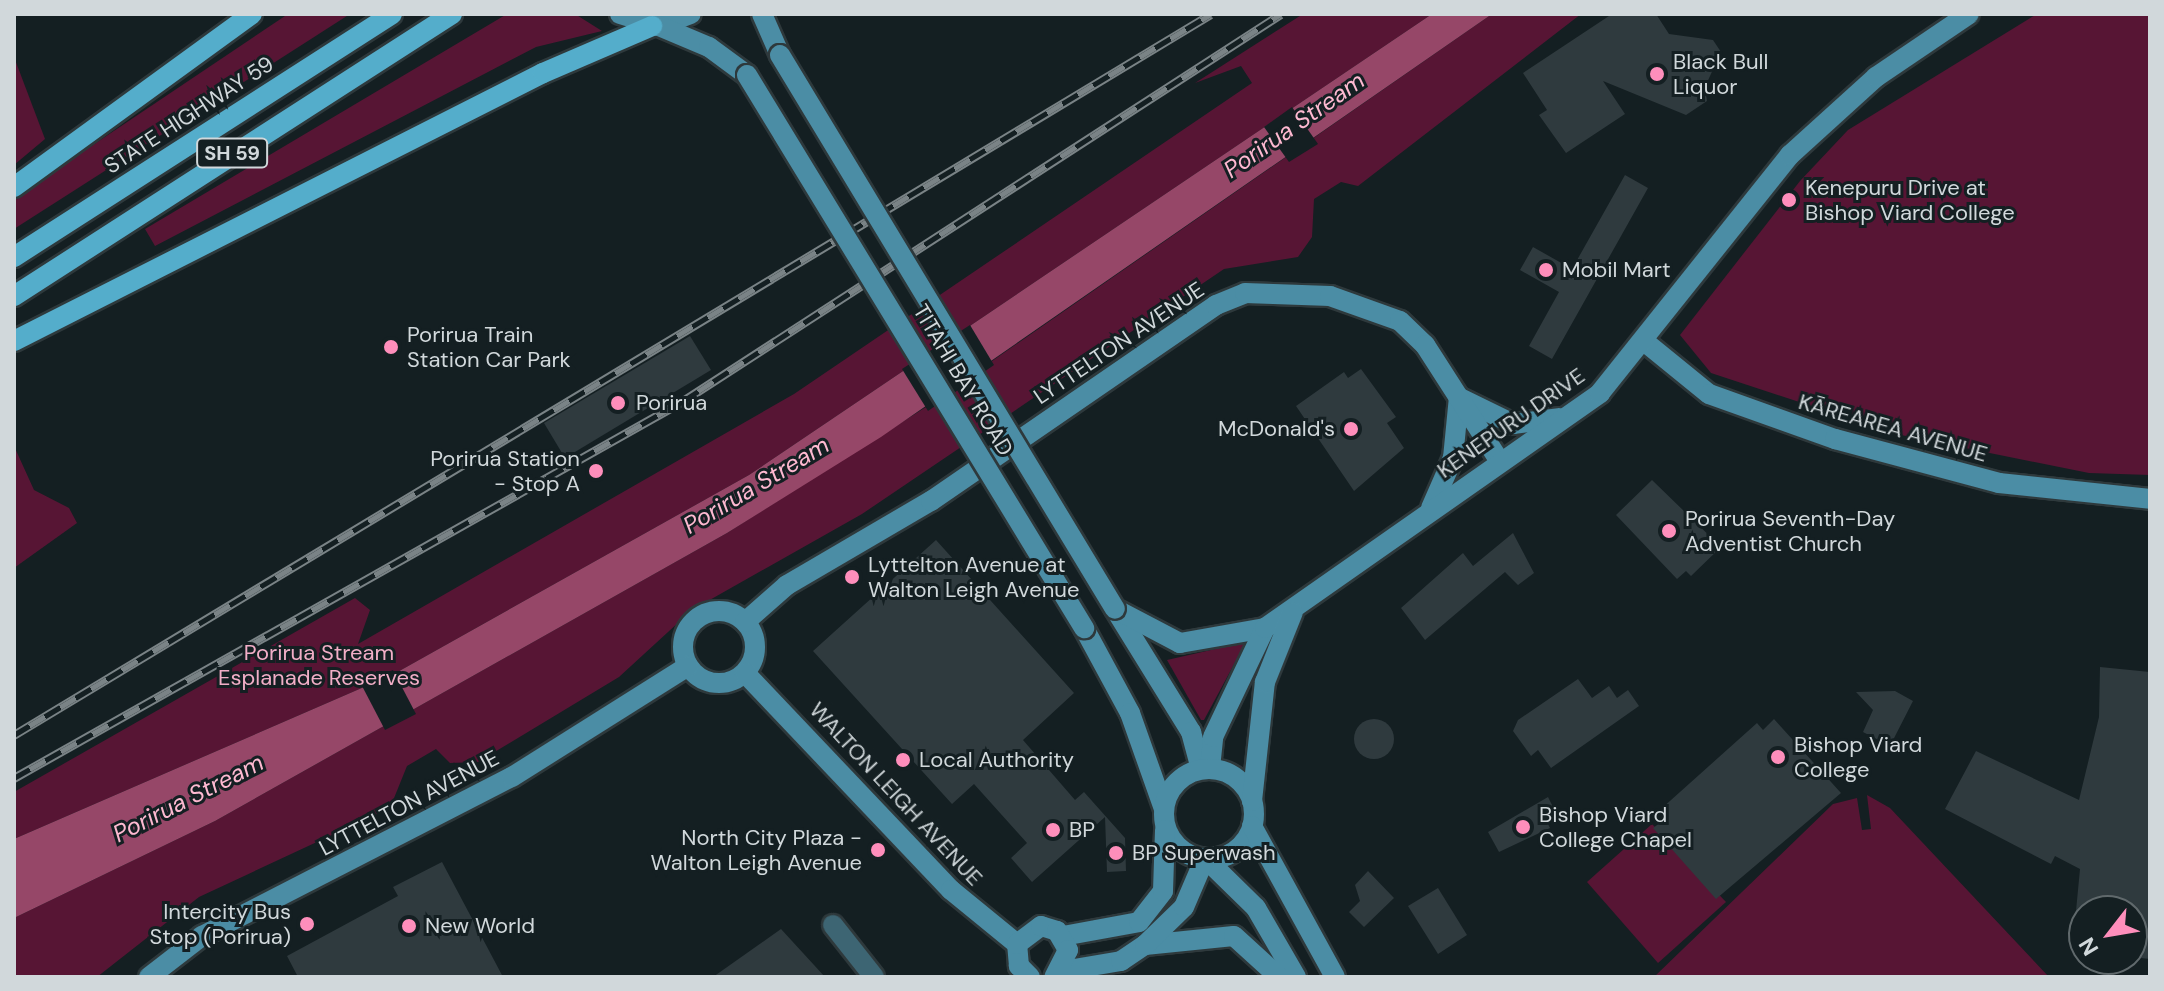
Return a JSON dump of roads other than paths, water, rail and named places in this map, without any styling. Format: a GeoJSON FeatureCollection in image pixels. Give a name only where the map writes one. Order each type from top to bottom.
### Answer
{"type":"FeatureCollection","features":[{"type":"Feature","properties":{"kind":"main road"},"geometry":{"type":"LineString","coordinates":[[14,187],[252,14]]}},
{"type":"Feature","properties":{"kind":"main road","name":"STATE HIGHWAY 59"},"geometry":{"type":"LineString","coordinates":[[14,257],[392,14]]}},
{"type":"Feature","properties":{"kind":"main road","name":"SH 59"},"geometry":{"type":"LineString","coordinates":[[14,296],[452,14]]}},
{"type":"Feature","properties":{"kind":"main road","name":"TITAHI BAY ROAD"},"geometry":{"type":"LineString","coordinates":[[620,14],[656,26],[747,75],[1084,628],[1130,713],[1164,817]]}},
{"type":"Feature","properties":{"kind":"main road"},"geometry":{"type":"LineString","coordinates":[[14,341],[543,73],[691,14]]}},
{"type":"Feature","properties":{"kind":"main road","name":"TITAHI BAY ROAD"},"geometry":{"type":"LineString","coordinates":[[762,14],[780,55],[1191,732],[1206,769]]}},
{"type":"Feature","properties":{"kind":"main road","name":"KENEPURU DRIVE"},"geometry":{"type":"LineString","coordinates":[[1115,609],[1180,643],[1265,628],[1293,612],[1431,508],[1574,414],[1645,342],[1790,155],[1876,77],[1969,14]]}},
{"type":"Feature","properties":{"kind":"main road","name":"LYTTELTON AVENUE"},"geometry":{"type":"LineString","coordinates":[[745,622],[787,585],[931,501],[1236,295],[1293,290],[1380,310],[1413,331],[1500,462]]}},
{"type":"Feature","properties":{"kind":"main road","name":"KĀREAREA AVENUE"},"geometry":{"type":"LineString","coordinates":[[1645,342],[1709,394],[1835,439],[1999,483],[2150,499]]}},
{"type":"Feature","properties":{"kind":"main road"},"geometry":{"type":"LineString","coordinates":[[1431,508],[1453,458],[1459,397],[1513,424],[1574,414]]}},
{"type":"Feature","properties":{"kind":"main road"},"geometry":{"type":"LineString","coordinates":[[727,612],[745,622],[755,652],[745,673],[715,683],[688,666],[684,638],[700,616],[727,612]]}},
{"type":"Feature","properties":{"kind":"main road"},"geometry":{"type":"LineString","coordinates":[[1293,612],[1265,682],[1252,826],[1335,977]]}},
{"type":"Feature","properties":{"kind":"main road"},"geometry":{"type":"LineString","coordinates":[[1206,769],[1213,737],[1265,628]]}},
{"type":"Feature","properties":{"kind":"main road","name":"LYTTELTON AVENUE"},"geometry":{"type":"LineString","coordinates":[[149,977],[202,936],[512,777],[688,666]]}},
{"type":"Feature","properties":{"kind":"main road","name":"WALTON LEIGH AVENUE"},"geometry":{"type":"LineString","coordinates":[[745,673],[951,890],[1017,944]]}},
{"type":"Feature","properties":{"kind":"main road"},"geometry":{"type":"LineString","coordinates":[[1030,977],[1019,966],[1017,944],[1034,928],[1063,936],[1115,931],[1153,907],[1169,864],[1164,817],[1172,787],[1206,769],[1236,778],[1252,801]]}},
{"type":"Feature","properties":{"kind":"main road"},"geometry":{"type":"LineString","coordinates":[[1164,817],[1180,848],[1205,858],[1256,908],[1296,977]]}},
{"type":"Feature","properties":{"kind":"main road"},"geometry":{"type":"LineString","coordinates":[[1205,858],[1229,854],[1252,826]]}},
{"type":"Feature","properties":{"kind":"main road"},"geometry":{"type":"LineString","coordinates":[[1058,974],[1121,961],[1145,945],[1184,907],[1205,858]]}},
{"type":"Feature","properties":{"kind":"main road"},"geometry":{"type":"LineString","coordinates":[[1058,974],[1068,957],[1063,936]]}},
{"type":"Feature","properties":{"kind":"main road"},"geometry":{"type":"LineString","coordinates":[[1145,945],[1234,936],[1279,977]]}},
{"type":"Feature","properties":{"kind":"street"},"geometry":{"type":"LineString","coordinates":[[833,925],[874,977]]}},
{"type":"Feature","properties":{"kind":"water","name":"Porirua Stream"},"geometry":{"type":"Polygon","coordinates":[[[1432,14],[1492,14],[881,437],[727,533],[215,821],[14,918],[14,839],[394,674],[749,475],[1432,14]]]}},
{"type":"Feature","properties":{"kind":"railway"},"geometry":{"type":"LineString","coordinates":[[14,735],[1211,14]]}},
{"type":"Feature","properties":{"kind":"railway"},"geometry":{"type":"LineString","coordinates":[[14,778],[683,401],[1281,14]]}},
{"type":"Feature","properties":{"kind":"place","name":"Black Bull Liquor"},"geometry":{"type":"Point","coordinates":[1657,74]}},
{"type":"Feature","properties":{"kind":"place","name":"Kenepuru Drive at Bishop Viard College"},"geometry":{"type":"Point","coordinates":[1789,200]}},
{"type":"Feature","properties":{"kind":"place","name":"Mobil Mart"},"geometry":{"type":"Point","coordinates":[1546,270]}},
{"type":"Feature","properties":{"kind":"place","name":"Porirua Train Station Car Park"},"geometry":{"type":"Point","coordinates":[391,347]}},
{"type":"Feature","properties":{"kind":"place","name":"Porirua"},"geometry":{"type":"Point","coordinates":[618,403]}},
{"type":"Feature","properties":{"kind":"place","name":"McDonald's"},"geometry":{"type":"Point","coordinates":[1351,429]}},
{"type":"Feature","properties":{"kind":"place","name":"Porirua Station - Stop A"},"geometry":{"type":"Point","coordinates":[596,471]}},
{"type":"Feature","properties":{"kind":"place","name":"Porirua Seventh-Day Adventist Church"},"geometry":{"type":"Point","coordinates":[1669,531]}},
{"type":"Feature","properties":{"kind":"place","name":"Lyttelton Avenue at Walton Leigh Avenue"},"geometry":{"type":"Point","coordinates":[852,577]}},
{"type":"Feature","properties":{"kind":"place","name":"Bishop Viard College"},"geometry":{"type":"Point","coordinates":[1778,757]}},
{"type":"Feature","properties":{"kind":"place","name":"Local Authority"},"geometry":{"type":"Point","coordinates":[903,760]}},
{"type":"Feature","properties":{"kind":"place","name":"Bishop Viard College Chapel"},"geometry":{"type":"Point","coordinates":[1523,827]}},
{"type":"Feature","properties":{"kind":"place","name":"BP"},"geometry":{"type":"Point","coordinates":[1053,830]}},
{"type":"Feature","properties":{"kind":"place","name":"North City Plaza - Walton Leigh Avenue"},"geometry":{"type":"Point","coordinates":[878,850]}},
{"type":"Feature","properties":{"kind":"place","name":"BP Superwash"},"geometry":{"type":"Point","coordinates":[1116,853]}},
{"type":"Feature","properties":{"kind":"place","name":"Intercity Bus Stop (Porirua)"},"geometry":{"type":"Point","coordinates":[307,924]}},
{"type":"Feature","properties":{"kind":"place","name":"New World"},"geometry":{"type":"Point","coordinates":[409,926]}},
{"type":"Feature","properties":{"kind":"park label","name":"Porirua Stream Esplanade Reserves"},"geometry":{"type":"Point","coordinates":[319,664]}}]}
